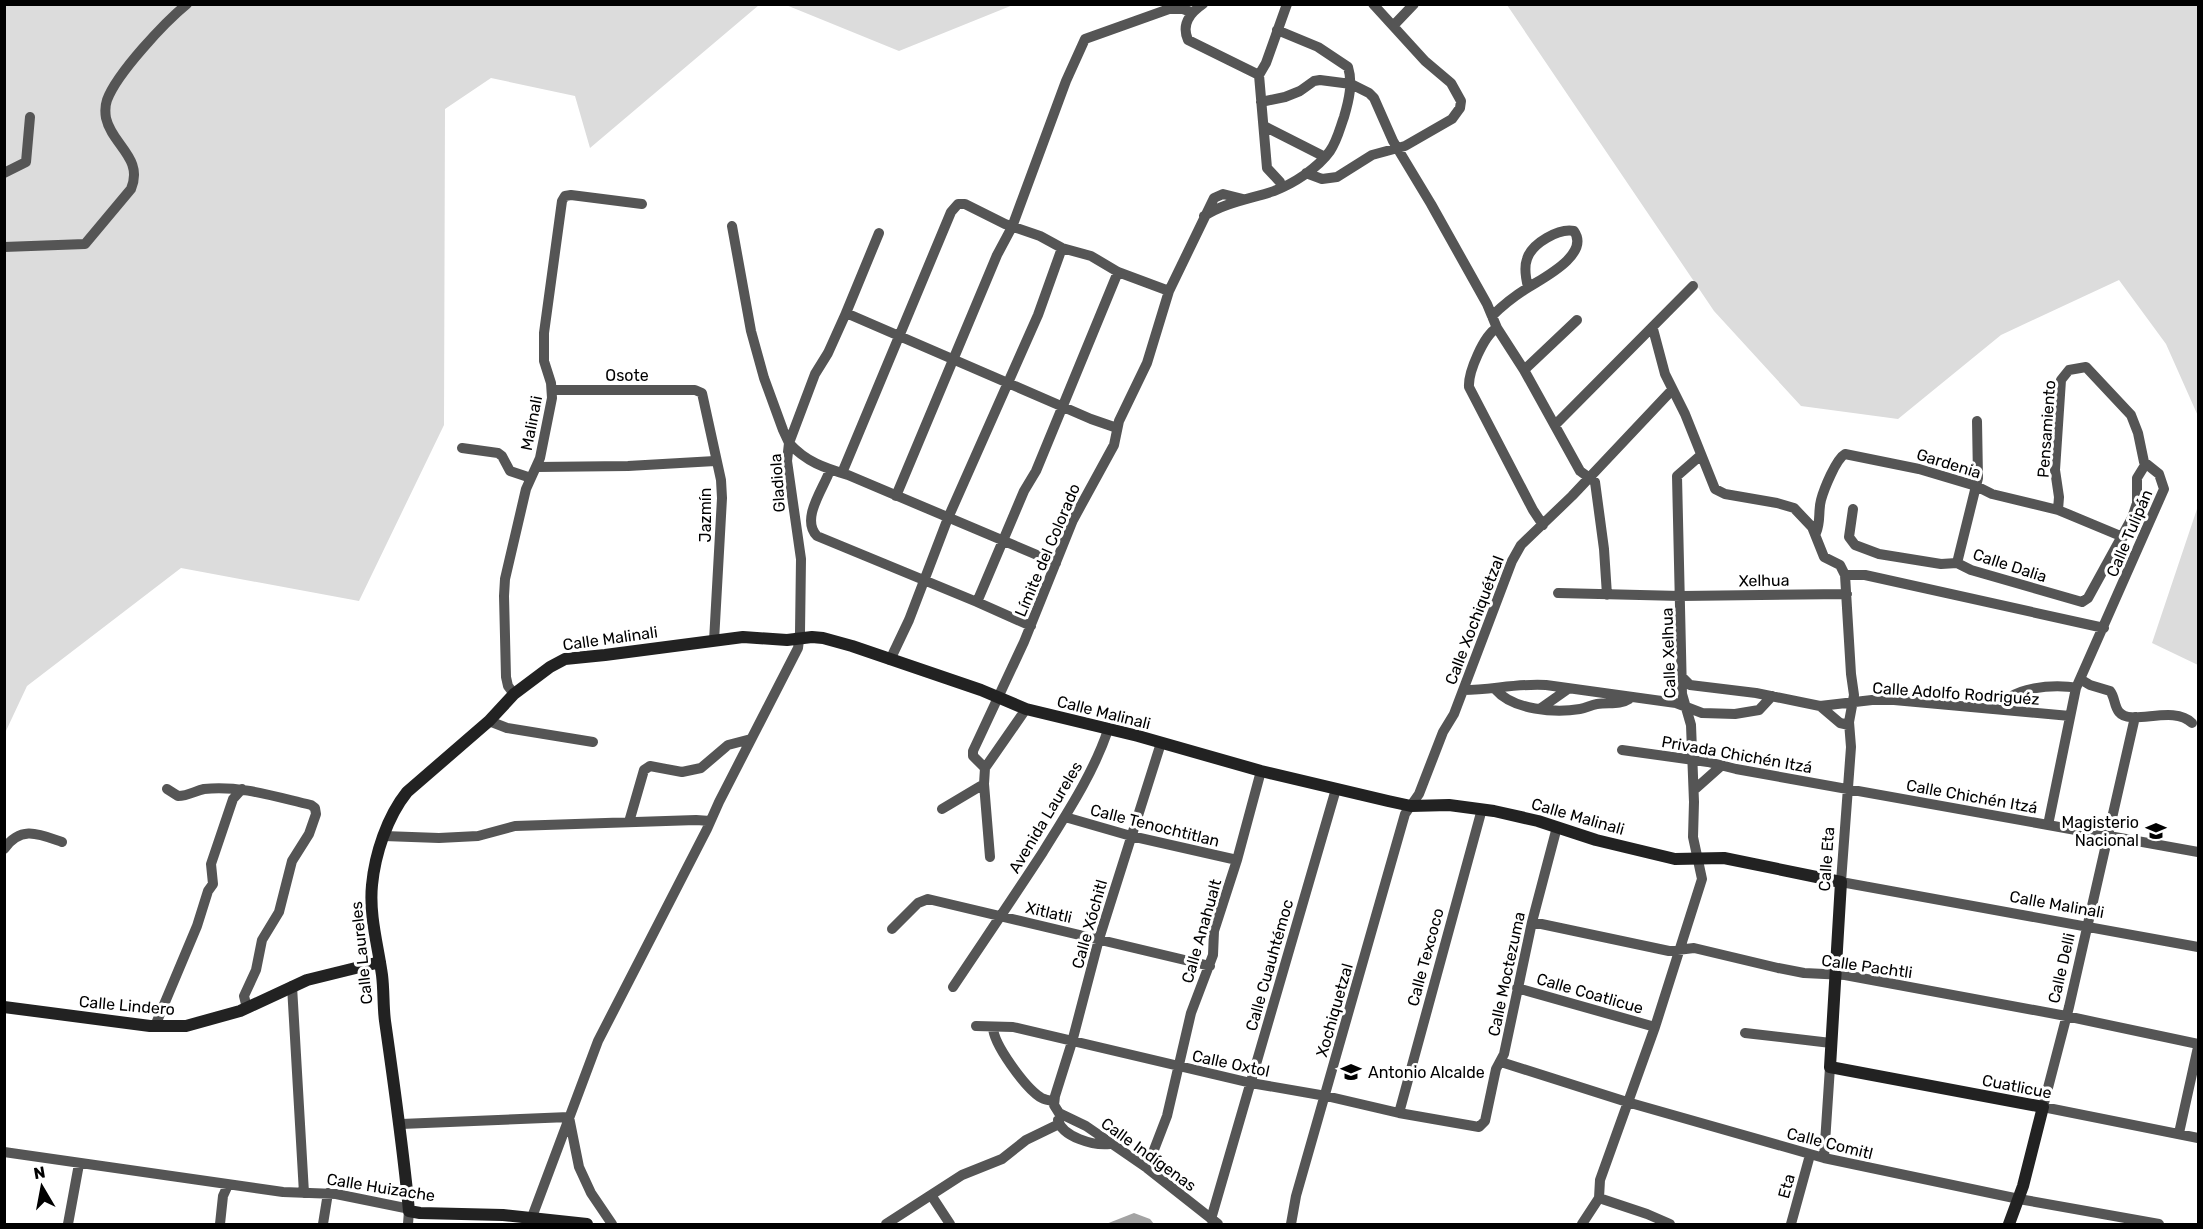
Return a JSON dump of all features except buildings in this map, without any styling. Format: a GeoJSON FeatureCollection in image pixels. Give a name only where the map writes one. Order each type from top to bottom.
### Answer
{"type":"FeatureCollection","features":[{"type":"Feature","properties":{"kind":"street"},"geometry":{"type":"LineString","coordinates":[[4,248],[85,244],[131,189],[134,170],[128,154],[108,124],[105,112],[107,101],[118,81],[163,25],[188,4]]}},
{"type":"Feature","properties":{"kind":"street"},"geometry":{"type":"LineString","coordinates":[[1203,4],[1191,12],[1185,25],[1188,40],[1259,75]]}},
{"type":"Feature","properties":{"kind":"street"},"geometry":{"type":"LineString","coordinates":[[1277,30],[1318,47],[1348,67],[1351,84],[1346,110],[1336,140],[1325,157],[1306,173],[1281,188],[1280,182],[1267,168],[1259,75],[1266,63],[1277,30],[1287,4]]}},
{"type":"Feature","properties":{"kind":"street"},"geometry":{"type":"LineString","coordinates":[[1306,173],[1322,179],[1333,178],[1372,155],[1398,148],[1452,119],[1460,108],[1461,101],[1446,77],[1425,61],[1373,4]]}},
{"type":"Feature","properties":{"kind":"street"},"geometry":{"type":"LineString","coordinates":[[1394,26],[1413,4]]}},
{"type":"Feature","properties":{"kind":"street"},"geometry":{"type":"LineString","coordinates":[[896,496],[997,255],[1012,227],[1066,81],[1085,39],[1169,9],[1183,9],[1191,12]]}},
{"type":"Feature","properties":{"kind":"street"},"geometry":{"type":"LineString","coordinates":[[1261,102],[1293,94],[1317,80],[1351,84],[1374,98],[1398,148],[1426,194],[1497,328],[1524,370],[1581,471],[1593,480],[1596,486],[1607,595]]}},
{"type":"Feature","properties":{"kind":"street"},"geometry":{"type":"LineString","coordinates":[[4,173],[26,162],[30,117]]}},
{"type":"Feature","properties":{"kind":"street"},"geometry":{"type":"LineString","coordinates":[[1264,126],[1325,157]]}},
{"type":"Feature","properties":{"kind":"street","name":"Límite del Colorado"},"geometry":{"type":"LineString","coordinates":[[985,768],[972,753],[1031,626],[1077,511],[1113,445],[1117,428],[1147,363],[1169,291],[1211,202],[1218,195],[1228,194],[1243,199],[1281,188]]}},
{"type":"Feature","properties":{"kind":"street","name":"Malinali"},"geometry":{"type":"LineString","coordinates":[[514,694],[508,686],[506,677],[505,579],[526,489],[537,467],[553,390],[544,361],[544,333],[563,198],[571,195],[642,204]]}},
{"type":"Feature","properties":{"kind":"street"},"geometry":{"type":"LineString","coordinates":[[842,473],[951,212],[960,203],[1012,227],[1040,236],[1062,248],[1091,256],[1119,272],[1169,291]]}},
{"type":"Feature","properties":{"kind":"street","name":"Gladiola"},"geometry":{"type":"LineString","coordinates":[[532,1217],[602,1031],[795,654],[799,638],[801,559],[787,461],[789,443],[764,378],[751,331],[732,226]]}},
{"type":"Feature","properties":{"kind":"street"},"geometry":{"type":"LineString","coordinates":[[1492,316],[1528,287],[1550,275],[1576,250],[1578,239],[1574,231],[1565,230],[1555,234],[1532,251],[1526,265],[1528,287]]}},
{"type":"Feature","properties":{"kind":"street"},"geometry":{"type":"LineString","coordinates":[[879,234],[828,353],[815,374],[789,443],[810,462],[842,473],[1056,564]]}},
{"type":"Feature","properties":{"kind":"street"},"geometry":{"type":"LineString","coordinates":[[890,660],[948,518],[1038,315],[1062,248]]}},
{"type":"Feature","properties":{"kind":"street"},"geometry":{"type":"LineString","coordinates":[[977,602],[1119,272]]}},
{"type":"Feature","properties":{"kind":"street"},"geometry":{"type":"LineString","coordinates":[[1555,425],[1653,329],[1693,286]]}},
{"type":"Feature","properties":{"kind":"street"},"geometry":{"type":"LineString","coordinates":[[846,313],[1117,428]]}},
{"type":"Feature","properties":{"kind":"street"},"geometry":{"type":"LineString","coordinates":[[1524,370],[1577,320]]}},
{"type":"Feature","properties":{"kind":"street"},"geometry":{"type":"LineString","coordinates":[[1497,328],[1486,338],[1472,369],[1469,387],[1543,525]]}},
{"type":"Feature","properties":{"kind":"street"},"geometry":{"type":"LineString","coordinates":[[1653,329],[1661,362],[1672,390],[1685,414],[1712,484],[1717,491],[1788,505],[1799,512],[1816,533],[1824,557],[1843,570],[2104,627]]}},
{"type":"Feature","properties":{"kind":"street","name":"Calle Tulipán"},"geometry":{"type":"LineString","coordinates":[[2078,684],[2163,495],[2164,485],[2158,474],[2145,465],[2131,415],[2086,367]]}},
{"type":"Feature","properties":{"kind":"street","name":"Pensamiento"},"geometry":{"type":"LineString","coordinates":[[2058,510],[2059,497],[2055,470],[2061,380],[2069,370],[2086,367]]}},
{"type":"Feature","properties":{"kind":"street","name":"Osote"},"geometry":{"type":"LineString","coordinates":[[553,390],[700,391]]}},
{"type":"Feature","properties":{"kind":"street","name":"Calle Xochiquétzal"},"geometry":{"type":"LineString","coordinates":[[1411,806],[1419,794],[1443,732],[1464,690],[1512,561],[1521,545],[1543,525],[1672,390]]}},
{"type":"Feature","properties":{"kind":"street","name":"Jazmín"},"geometry":{"type":"LineString","coordinates":[[700,391],[721,480],[714,641]]}},
{"type":"Feature","properties":{"kind":"street"},"geometry":{"type":"LineString","coordinates":[[1957,563],[1976,486],[1977,421]]}},
{"type":"Feature","properties":{"kind":"street"},"geometry":{"type":"LineString","coordinates":[[462,448],[498,453],[510,471],[531,478]]}},
{"type":"Feature","properties":{"kind":"street","name":"Gardenia"},"geometry":{"type":"LineString","coordinates":[[1816,533],[1820,525],[1821,500],[1833,470],[1840,457],[1845,454],[1919,469],[1976,486],[1992,494],[2058,510],[2123,537]]}},
{"type":"Feature","properties":{"kind":"street","name":"Calle Xelhua"},"geometry":{"type":"LineString","coordinates":[[1698,860],[1693,837],[1694,790],[1691,724],[1682,694],[1677,476],[1701,455]]}},
{"type":"Feature","properties":{"kind":"street"},"geometry":{"type":"LineString","coordinates":[[537,467],[627,466],[715,461]]}},
{"type":"Feature","properties":{"kind":"street"},"geometry":{"type":"LineString","coordinates":[[2123,537],[2137,503],[2137,478],[2145,465]]}},
{"type":"Feature","properties":{"kind":"street"},"geometry":{"type":"LineString","coordinates":[[830,470],[812,511],[813,532],[822,540],[1031,626]]}},
{"type":"Feature","properties":{"kind":"street","name":"Calle Dalia"},"geometry":{"type":"LineString","coordinates":[[1853,508],[1849,537],[1855,545],[1890,556],[1941,564],[1957,563],[1971,570],[2082,602],[2088,598],[2123,537]]}},
{"type":"Feature","properties":{"kind":"street"},"geometry":{"type":"LineString","coordinates":[[798,537],[813,532]]}},
{"type":"Feature","properties":{"kind":"street","name":"Calle Eta"},"geometry":{"type":"LineString","coordinates":[[1824,1158],[1840,882],[1851,747],[1849,725],[1854,694],[1847,594],[1843,570]]}},
{"type":"Feature","properties":{"kind":"street","name":"Xelhua"},"geometry":{"type":"LineString","coordinates":[[1558,593],[1681,596],[1847,594]]}},
{"type":"Feature","properties":{"kind":"street","name":"Calle Malinali"},"geometry":{"type":"LineString","coordinates":[[514,694],[550,667],[565,659],[605,656],[743,637],[787,640],[823,638],[998,697],[1026,709],[1261,771],[1411,806],[1449,805],[1482,809],[1675,859],[1724,858],[1840,882],[2199,947]]}},
{"type":"Feature","properties":{"kind":"street","name":"Calle Adolfo Rodriguéz"},"geometry":{"type":"LineString","coordinates":[[1682,677],[1690,685],[1772,696],[1820,706],[1894,700],[2070,716]]}},
{"type":"Feature","properties":{"kind":"street"},"geometry":{"type":"LineString","coordinates":[[2002,709],[2007,698],[2020,692],[2078,684],[2110,691],[2121,714],[2135,717],[2179,715],[2192,723]]}},
{"type":"Feature","properties":{"kind":"street"},"geometry":{"type":"LineString","coordinates":[[2048,825],[2078,684]]}},
{"type":"Feature","properties":{"kind":"street"},"geometry":{"type":"LineString","coordinates":[[1464,690],[1496,690],[1536,685],[1676,703],[1702,713],[1735,714],[1759,710],[1772,696]]}},
{"type":"Feature","properties":{"kind":"street"},"geometry":{"type":"LineString","coordinates":[[1542,708],[1568,689]]}},
{"type":"Feature","properties":{"kind":"street"},"geometry":{"type":"LineString","coordinates":[[1496,690],[1500,695],[1522,705],[1542,708],[1580,709],[1598,704],[1625,702],[1631,697]]}},
{"type":"Feature","properties":{"kind":"street","name":"Calle Laureles"},"geometry":{"type":"LineString","coordinates":[[408,1224],[409,1211],[401,1124],[385,1020],[371,897],[373,877],[384,836],[397,806],[407,792],[489,721],[514,694]]}},
{"type":"Feature","properties":{"kind":"street"},"geometry":{"type":"LineString","coordinates":[[1820,706],[1840,723],[1849,725]]}},
{"type":"Feature","properties":{"kind":"street"},"geometry":{"type":"LineString","coordinates":[[990,857],[984,784],[985,768],[1026,709]]}},
{"type":"Feature","properties":{"kind":"street","name":"Calle Delli"},"geometry":{"type":"LineString","coordinates":[[2009,1224],[2019,1199],[2066,1016],[2135,717]]}},
{"type":"Feature","properties":{"kind":"street"},"geometry":{"type":"LineString","coordinates":[[489,721],[507,728],[594,742]]}},
{"type":"Feature","properties":{"kind":"street","name":"Avenida Laureles"},"geometry":{"type":"LineString","coordinates":[[953,987],[1065,817],[1092,769],[1108,730]]}},
{"type":"Feature","properties":{"kind":"street"},"geometry":{"type":"LineString","coordinates":[[629,822],[644,770],[650,766],[682,772],[701,768],[728,745],[751,739]]}},
{"type":"Feature","properties":{"kind":"street","name":"Calle Xóchitl"},"geometry":{"type":"LineString","coordinates":[[1053,1101],[1072,1042],[1099,939],[1161,743]]}},
{"type":"Feature","properties":{"kind":"street","name":"Privada Chichén Itzá"},"geometry":{"type":"LineString","coordinates":[[1622,750],[1693,760],[1847,789]]}},
{"type":"Feature","properties":{"kind":"street"},"geometry":{"type":"LineString","coordinates":[[1694,790],[1721,765]]}},
{"type":"Feature","properties":{"kind":"street","name":"Calle Anahualt"},"geometry":{"type":"LineString","coordinates":[[1147,1168],[1167,1116],[1191,1013],[1210,966],[1214,931],[1238,860],[1261,771]]}},
{"type":"Feature","properties":{"kind":"street"},"geometry":{"type":"LineString","coordinates":[[942,809],[984,784]]}},
{"type":"Feature","properties":{"kind":"street"},"geometry":{"type":"LineString","coordinates":[[167,789],[178,796],[194,794],[204,789],[242,789],[311,805],[316,811],[309,834],[292,861],[279,912],[262,940],[256,970],[244,996],[247,1008]]}},
{"type":"Feature","properties":{"kind":"street"},"geometry":{"type":"LineString","coordinates":[[155,1026],[197,926],[208,891],[213,884],[211,864],[233,799],[242,789]]}},
{"type":"Feature","properties":{"kind":"street","name":"Calle Cuauhtémoc"},"geometry":{"type":"LineString","coordinates":[[1214,1222],[1251,1083],[1336,789]]}},
{"type":"Feature","properties":{"kind":"street","name":"Calle Chichén Itzá"},"geometry":{"type":"LineString","coordinates":[[1847,789],[2199,852]]}},
{"type":"Feature","properties":{"kind":"street","name":"Xochiquetzal"},"geometry":{"type":"LineString","coordinates":[[1291,1224],[1296,1196],[1405,814],[1411,806]]}},
{"type":"Feature","properties":{"kind":"street","name":"Calle Texcoco"},"geometry":{"type":"LineString","coordinates":[[1400,1113],[1482,809]]}},
{"type":"Feature","properties":{"kind":"street","name":"Calle Tenochtitlan"},"geometry":{"type":"LineString","coordinates":[[1065,817],[1131,836],[1238,860]]}},
{"type":"Feature","properties":{"kind":"street"},"geometry":{"type":"LineString","coordinates":[[384,836],[439,838],[487,834],[514,826],[711,821]]}},
{"type":"Feature","properties":{"kind":"street","name":"Calle Moctezuma"},"geometry":{"type":"LineString","coordinates":[[1482,1126],[1485,1122],[1496,1069],[1504,1054],[1532,922],[1557,827]]}},
{"type":"Feature","properties":{"kind":"street"},"geometry":{"type":"LineString","coordinates":[[4,849],[11,839],[24,834],[40,834],[62,842]]}},
{"type":"Feature","properties":{"kind":"street"},"geometry":{"type":"LineString","coordinates":[[1582,1224],[1599,1198],[1600,1180],[1680,950],[1702,879],[1698,860]]}},
{"type":"Feature","properties":{"kind":"street","name":"Xitlatli"},"geometry":{"type":"LineString","coordinates":[[892,929],[918,903],[928,899],[1210,966]]}},
{"type":"Feature","properties":{"kind":"street","name":"Calle Pachtli"},"geometry":{"type":"LineString","coordinates":[[1532,922],[1669,951],[1694,948],[1804,973],[1845,975],[2066,1016],[2199,1046]]}},
{"type":"Feature","properties":{"kind":"street","name":"Calle Lindero"},"geometry":{"type":"LineString","coordinates":[[4,1007],[155,1026],[195,1024],[247,1008],[292,986],[380,962]]}},
{"type":"Feature","properties":{"kind":"street","name":"Calle Huizache"},"geometry":{"type":"LineString","coordinates":[[292,986],[304,1193],[328,1193],[420,1214],[532,1217],[587,1224]]}},
{"type":"Feature","properties":{"kind":"street","name":"Calle Coatlicue"},"geometry":{"type":"LineString","coordinates":[[1517,988],[1655,1027]]}},
{"type":"Feature","properties":{"kind":"street","name":"Calle Oxtol"},"geometry":{"type":"LineString","coordinates":[[976,1026],[1013,1027],[1251,1083],[1326,1096],[1400,1113],[1476,1127],[1482,1126]]}},
{"type":"Feature","properties":{"kind":"street"},"geometry":{"type":"LineString","coordinates":[[886,1224],[962,1175],[1002,1159],[1059,1119],[1053,1101],[1038,1096],[1021,1076],[993,1035],[993,1027]]}},
{"type":"Feature","properties":{"kind":"street"},"geometry":{"type":"LineString","coordinates":[[1745,1032],[1831,1043]]}},
{"type":"Feature","properties":{"kind":"street"},"geometry":{"type":"LineString","coordinates":[[2179,1133],[2199,1046]]}},
{"type":"Feature","properties":{"kind":"street","name":"Calle Comitl"},"geometry":{"type":"LineString","coordinates":[[1501,1062],[1810,1155],[2019,1199],[2159,1224]]}},
{"type":"Feature","properties":{"kind":"street","name":"Cuatlicue"},"geometry":{"type":"LineString","coordinates":[[1830,1067],[2199,1138]]}},
{"type":"Feature","properties":{"kind":"street"},"geometry":{"type":"LineString","coordinates":[[401,1124],[569,1117],[579,1167],[591,1192],[612,1224]]}},
{"type":"Feature","properties":{"kind":"street","name":"Calle Indígenas"},"geometry":{"type":"LineString","coordinates":[[1059,1119],[1086,1126],[1147,1168],[1214,1222]]}},
{"type":"Feature","properties":{"kind":"street"},"geometry":{"type":"LineString","coordinates":[[4,1152],[228,1185],[304,1193]]}},
{"type":"Feature","properties":{"kind":"street","name":"Eta"},"geometry":{"type":"LineString","coordinates":[[1791,1224],[1810,1155]]}},
{"type":"Feature","properties":{"kind":"street"},"geometry":{"type":"LineString","coordinates":[[68,1224],[79,1164]]}},
{"type":"Feature","properties":{"kind":"street"},"geometry":{"type":"LineString","coordinates":[[220,1224],[223,1196],[228,1185]]}},
{"type":"Feature","properties":{"kind":"street"},"geometry":{"type":"LineString","coordinates":[[323,1224],[328,1193]]}},
{"type":"Feature","properties":{"kind":"street"},"geometry":{"type":"LineString","coordinates":[[931,1196],[950,1224]]}},
{"type":"Feature","properties":{"kind":"street"},"geometry":{"type":"LineString","coordinates":[[1599,1198],[1670,1224]]}},
{"type":"Feature","properties":{"kind":"shaded area"},"geometry":{"type":"Polygon","coordinates":[[[5,5],[759,5],[590,148],[575,96],[491,78],[445,109],[444,425],[359,601],[181,568],[27,686],[5,733],[5,5]]]}},
{"type":"Feature","properties":{"kind":"shaded area"},"geometry":{"type":"Polygon","coordinates":[[[786,5],[1013,5],[899,51],[786,5]]]}},
{"type":"Feature","properties":{"kind":"shaded area"},"geometry":{"type":"Polygon","coordinates":[[[1507,5],[2198,5],[2198,416],[2166,344],[2119,280],[2001,335],[1898,419],[1801,406],[1714,311],[1507,5]]]}},
{"type":"Feature","properties":{"kind":"shaded area"},"geometry":{"type":"Polygon","coordinates":[[[2198,506],[2198,665],[2152,643],[2198,506]]]}},
{"type":"Feature","properties":{"kind":"shaded area"},"geometry":{"type":"Polygon","coordinates":[[[1134,1213],[1150,1219],[1154,1224],[1106,1224],[1134,1213]]]}},
{"type":"Feature","properties":{"kind":"place","name":"Magisterio Nacional"},"geometry":{"type":"Point","coordinates":[2156,831]}},
{"type":"Feature","properties":{"kind":"place","name":"Antonio Alcalde"},"geometry":{"type":"Point","coordinates":[1351,1072]}}]}
